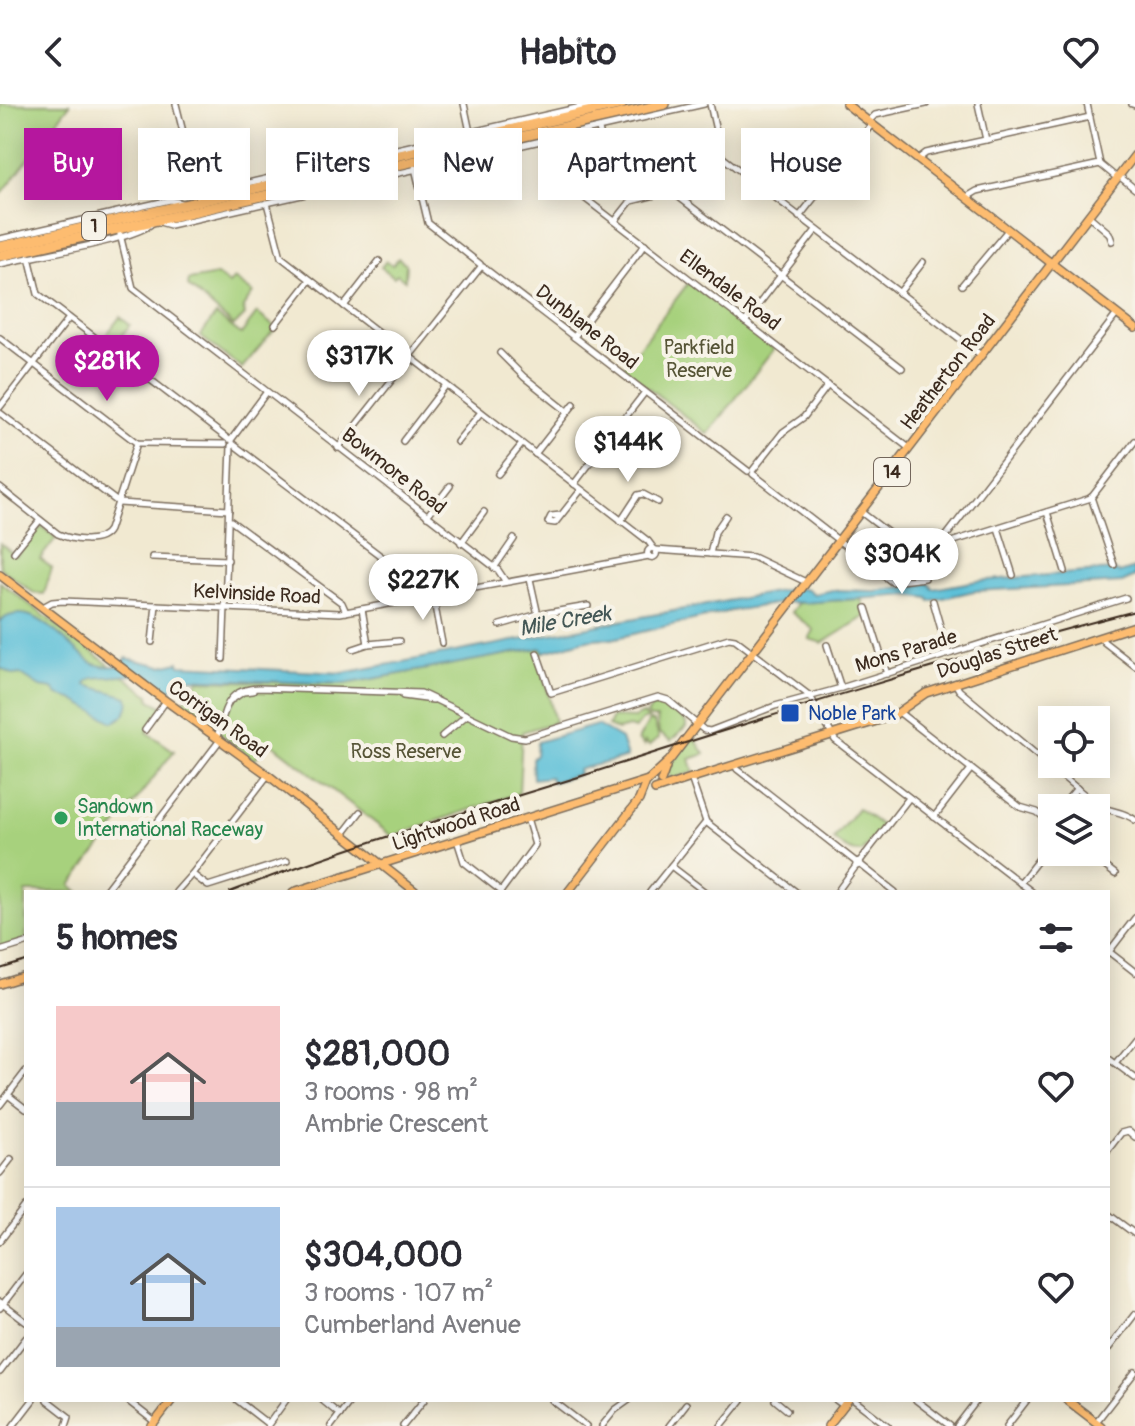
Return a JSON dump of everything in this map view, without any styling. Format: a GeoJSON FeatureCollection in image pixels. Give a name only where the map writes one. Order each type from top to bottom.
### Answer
{"type":"FeatureCollection","features":[{"type":"Feature","properties":{"kind":"highway","name":"1"},"geometry":{"type":"LineString","coordinates":[[560,128],[622,104]]}},
{"type":"Feature","properties":{"kind":"highway","name":"1"},"geometry":{"type":"LineString","coordinates":[[560,128],[665,104]]}},
{"type":"Feature","properties":{"kind":"highway","name":"1"},"geometry":{"type":"LineString","coordinates":[[398,158],[538,132]]}},
{"type":"Feature","properties":{"kind":"highway","name":"1"},"geometry":{"type":"LineString","coordinates":[[398,168],[538,134]]}},
{"type":"Feature","properties":{"kind":"highway"},"geometry":{"type":"LineString","coordinates":[[398,160],[409,158],[412,165]]}},
{"type":"Feature","properties":{"kind":"highway","name":"1"},"geometry":{"type":"LineString","coordinates":[[130,222],[155,220],[266,189]]}},
{"type":"Feature","properties":{"kind":"highway","name":"1"},"geometry":{"type":"LineString","coordinates":[[0,256],[198,207],[266,199]]}},
{"type":"Feature","properties":{"kind":"highway","name":"1"},"geometry":{"type":"LineString","coordinates":[[0,247],[119,229]]}},
{"type":"Feature","properties":{"kind":"main road"},"geometry":{"type":"LineString","coordinates":[[846,104],[1135,328]]}},
{"type":"Feature","properties":{"kind":"main road","name":"Heatherton Road"},"geometry":{"type":"LineString","coordinates":[[570,890],[1135,155]]}},
{"type":"Feature","properties":{"kind":"main road","name":"Corrigan Road"},"geometry":{"type":"LineString","coordinates":[[0,575],[131,676],[268,775],[413,890]]}},
{"type":"Feature","properties":{"kind":"main road","name":"Douglas Street"},"geometry":{"type":"LineString","coordinates":[[661,782],[692,778],[900,713],[926,693],[1135,626]]}},
{"type":"Feature","properties":{"kind":"main road"},"geometry":{"type":"LineString","coordinates":[[668,764],[667,777],[673,782]]}},
{"type":"Feature","properties":{"kind":"main road","name":"Heatherton Road"},"geometry":{"type":"LineString","coordinates":[[661,782],[668,764]]}},
{"type":"Feature","properties":{"kind":"main road","name":"Douglas Street"},"geometry":{"type":"LineString","coordinates":[[649,786],[692,778]]}},
{"type":"Feature","properties":{"kind":"main road","name":"14"},"geometry":{"type":"LineString","coordinates":[[649,786],[661,782]]}},
{"type":"Feature","properties":{"kind":"main road","name":"Lightwood Road"},"geometry":{"type":"LineString","coordinates":[[306,890],[628,786],[649,786]]}},
{"type":"Feature","properties":{"kind":"main road"},"geometry":{"type":"LineString","coordinates":[[0,984],[24,977]]}},
{"type":"Feature","properties":{"kind":"main road"},"geometry":{"type":"LineString","coordinates":[[154,1424],[170,1402]]}},
{"type":"Feature","properties":{"kind":"main road"},"geometry":{"type":"LineString","coordinates":[[828,1426],[849,1402]]}},
{"type":"Feature","properties":{"kind":"main road"},"geometry":{"type":"LineString","coordinates":[[1070,1402],[1098,1424]]}},
{"type":"Feature","properties":{"kind":"street"},"geometry":{"type":"LineString","coordinates":[[176,104],[198,207]]}},
{"type":"Feature","properties":{"kind":"street"},"geometry":{"type":"LineString","coordinates":[[464,104],[469,128]]}},
{"type":"Feature","properties":{"kind":"street"},"geometry":{"type":"LineString","coordinates":[[488,128],[594,104]]}},
{"type":"Feature","properties":{"kind":"street"},"geometry":{"type":"LineString","coordinates":[[603,128],[707,104],[722,157],[982,355]]}},
{"type":"Feature","properties":{"kind":"street"},"geometry":{"type":"LineString","coordinates":[[799,217],[875,115],[926,104]]}},
{"type":"Feature","properties":{"kind":"street"},"geometry":{"type":"LineString","coordinates":[[978,104],[986,140]]}},
{"type":"Feature","properties":{"kind":"street"},"geometry":{"type":"LineString","coordinates":[[1087,104],[1100,164],[1135,189]]}},
{"type":"Feature","properties":{"kind":"street"},"geometry":{"type":"LineString","coordinates":[[917,160],[926,153],[1090,117]]}},
{"type":"Feature","properties":{"kind":"street"},"geometry":{"type":"LineString","coordinates":[[198,207],[217,190],[414,145]]}},
{"type":"Feature","properties":{"kind":"street"},"geometry":{"type":"LineString","coordinates":[[967,197],[977,191],[1100,164]]}},
{"type":"Feature","properties":{"kind":"street","name":"Dunblane Road"},"geometry":{"type":"LineString","coordinates":[[412,165],[428,223],[481,266],[893,582],[926,581],[917,554]]}},
{"type":"Feature","properties":{"kind":"street"},"geometry":{"type":"LineString","coordinates":[[0,239],[170,200],[198,207]]}},
{"type":"Feature","properties":{"kind":"street"},"geometry":{"type":"LineString","coordinates":[[266,200],[279,256],[644,539],[652,552]]}},
{"type":"Feature","properties":{"kind":"street","name":"Ellendale Road"},"geometry":{"type":"LineString","coordinates":[[589,200],[910,449]]}},
{"type":"Feature","properties":{"kind":"street"},"geometry":{"type":"LineString","coordinates":[[615,221],[635,200]]}},
{"type":"Feature","properties":{"kind":"street"},"geometry":{"type":"LineString","coordinates":[[683,200],[902,368]]}},
{"type":"Feature","properties":{"kind":"street"},"geometry":{"type":"LineString","coordinates":[[1088,215],[1109,233],[1112,241]]}},
{"type":"Feature","properties":{"kind":"street"},"geometry":{"type":"LineString","coordinates":[[0,264],[119,229],[144,231],[155,220]]}},
{"type":"Feature","properties":{"kind":"street","name":"Bowmore Road"},"geometry":{"type":"LineString","coordinates":[[119,229],[133,288],[500,572],[506,582]]}},
{"type":"Feature","properties":{"kind":"street"},"geometry":{"type":"LineString","coordinates":[[745,322],[816,230]]}},
{"type":"Feature","properties":{"kind":"street"},"geometry":{"type":"LineString","coordinates":[[962,285],[1008,230]]}},
{"type":"Feature","properties":{"kind":"street"},"geometry":{"type":"LineString","coordinates":[[574,337],[645,244]]}},
{"type":"Feature","properties":{"kind":"street"},"geometry":{"type":"LineString","coordinates":[[29,257],[38,294],[422,589],[426,597]]}},
{"type":"Feature","properties":{"kind":"street"},"geometry":{"type":"LineString","coordinates":[[344,306],[379,261]]}},
{"type":"Feature","properties":{"kind":"street"},"geometry":{"type":"LineString","coordinates":[[899,293],[923,262]]}},
{"type":"Feature","properties":{"kind":"street"},"geometry":{"type":"LineString","coordinates":[[338,448],[481,266]]}},
{"type":"Feature","properties":{"kind":"street"},"geometry":{"type":"LineString","coordinates":[[275,325],[310,280]]}},
{"type":"Feature","properties":{"kind":"street"},"geometry":{"type":"LineString","coordinates":[[943,544],[1117,314]]}},
{"type":"Feature","properties":{"kind":"street"},"geometry":{"type":"LineString","coordinates":[[0,407],[69,318]]}},
{"type":"Feature","properties":{"kind":"street"},"geometry":{"type":"LineString","coordinates":[[0,338],[137,443],[230,443]]}},
{"type":"Feature","properties":{"kind":"street"},"geometry":{"type":"LineString","coordinates":[[500,353],[568,412]]}},
{"type":"Feature","properties":{"kind":"street"},"geometry":{"type":"LineString","coordinates":[[403,441],[446,385]]}},
{"type":"Feature","properties":{"kind":"street"},"geometry":{"type":"LineString","coordinates":[[752,472],[783,432],[804,417],[828,385]]}},
{"type":"Feature","properties":{"kind":"street"},"geometry":{"type":"LineString","coordinates":[[574,484],[645,392]]}},
{"type":"Feature","properties":{"kind":"street"},"geometry":{"type":"LineString","coordinates":[[223,659],[230,520],[230,443],[266,393]]}},
{"type":"Feature","properties":{"kind":"street"},"geometry":{"type":"LineString","coordinates":[[535,454],[574,404]]}},
{"type":"Feature","properties":{"kind":"street"},"geometry":{"type":"LineString","coordinates":[[457,442],[481,412]]}},
{"type":"Feature","properties":{"kind":"street"},"geometry":{"type":"LineString","coordinates":[[0,413],[119,503],[229,510]]}},
{"type":"Feature","properties":{"kind":"street"},"geometry":{"type":"LineString","coordinates":[[861,512],[917,554],[1091,497],[1135,441]]}},
{"type":"Feature","properties":{"kind":"street"},"geometry":{"type":"LineString","coordinates":[[1,491],[66,537],[106,537],[137,443]]}},
{"type":"Feature","properties":{"kind":"street"},"geometry":{"type":"LineString","coordinates":[[498,474],[522,444]]}},
{"type":"Feature","properties":{"kind":"street"},"geometry":{"type":"LineString","coordinates":[[427,516],[450,486]]}},
{"type":"Feature","properties":{"kind":"street"},"geometry":{"type":"LineString","coordinates":[[561,515],[581,490]]}},
{"type":"Feature","properties":{"kind":"street"},"geometry":{"type":"LineString","coordinates":[[621,521],[638,495],[643,494],[658,502]]}},
{"type":"Feature","properties":{"kind":"street"},"geometry":{"type":"LineString","coordinates":[[1091,497],[1114,565]]}},
{"type":"Feature","properties":{"kind":"street"},"geometry":{"type":"LineString","coordinates":[[461,543],[484,512]]}},
{"type":"Feature","properties":{"kind":"street"},"geometry":{"type":"LineString","coordinates":[[1047,512],[1065,571]]}},
{"type":"Feature","properties":{"kind":"street"},"geometry":{"type":"LineString","coordinates":[[710,554],[715,532],[726,516]]}},
{"type":"Feature","properties":{"kind":"street"},"geometry":{"type":"LineString","coordinates":[[14,552],[40,520]]}},
{"type":"Feature","properties":{"kind":"street"},"geometry":{"type":"LineString","coordinates":[[230,520],[338,600],[343,613]]}},
{"type":"Feature","properties":{"kind":"street"},"geometry":{"type":"LineString","coordinates":[[998,528],[1013,575]]}},
{"type":"Feature","properties":{"kind":"street"},"geometry":{"type":"LineString","coordinates":[[496,584],[494,568],[514,539]]}},
{"type":"Feature","properties":{"kind":"street","name":"Kelvinside Road"},"geometry":{"type":"LineString","coordinates":[[43,607],[52,602],[74,602],[343,613],[530,579],[652,552],[753,557],[805,586]]}},
{"type":"Feature","properties":{"kind":"street"},"geometry":{"type":"LineString","coordinates":[[152,557],[228,560]]}},
{"type":"Feature","properties":{"kind":"street"},"geometry":{"type":"LineString","coordinates":[[530,579],[538,615]]}},
{"type":"Feature","properties":{"kind":"street"},"geometry":{"type":"LineString","coordinates":[[414,583],[418,599]]}},
{"type":"Feature","properties":{"kind":"street"},"geometry":{"type":"LineString","coordinates":[[433,596],[442,643]]}},
{"type":"Feature","properties":{"kind":"street","name":"Mons Parade"},"geometry":{"type":"LineString","coordinates":[[698,724],[711,731],[810,696],[1126,598]]}},
{"type":"Feature","properties":{"kind":"street"},"geometry":{"type":"LineString","coordinates":[[933,601],[948,654]]}},
{"type":"Feature","properties":{"kind":"street"},"geometry":{"type":"LineString","coordinates":[[52,614],[59,605],[74,602]]}},
{"type":"Feature","properties":{"kind":"street"},"geometry":{"type":"LineString","coordinates":[[152,642],[156,605]]}},
{"type":"Feature","properties":{"kind":"street"},"geometry":{"type":"LineString","coordinates":[[500,625],[588,606]]}},
{"type":"Feature","properties":{"kind":"street"},"geometry":{"type":"LineString","coordinates":[[866,608],[887,674]]}},
{"type":"Feature","properties":{"kind":"street"},"geometry":{"type":"LineString","coordinates":[[362,609],[368,644]]}},
{"type":"Feature","properties":{"kind":"street"},"geometry":{"type":"LineString","coordinates":[[1101,637],[1135,666]]}},
{"type":"Feature","properties":{"kind":"street"},"geometry":{"type":"LineString","coordinates":[[537,653],[551,693],[729,638],[735,639],[810,696],[835,740],[1029,890]]}},
{"type":"Feature","properties":{"kind":"street"},"geometry":{"type":"LineString","coordinates":[[353,649],[399,641]]}},
{"type":"Feature","properties":{"kind":"street"},"geometry":{"type":"LineString","coordinates":[[827,645],[841,688]]}},
{"type":"Feature","properties":{"kind":"street"},"geometry":{"type":"LineString","coordinates":[[955,683],[959,690],[1098,806],[1111,812],[1123,812],[1135,820]]}},
{"type":"Feature","properties":{"kind":"street"},"geometry":{"type":"LineString","coordinates":[[105,890],[219,738],[228,704],[243,692],[418,697],[438,701],[511,736],[525,738],[658,697],[668,700],[698,724]]}},
{"type":"Feature","properties":{"kind":"street"},"geometry":{"type":"LineString","coordinates":[[145,730],[166,701]]}},
{"type":"Feature","properties":{"kind":"street"},"geometry":{"type":"LineString","coordinates":[[900,713],[1020,807],[1038,814]]}},
{"type":"Feature","properties":{"kind":"street"},"geometry":{"type":"LineString","coordinates":[[442,736],[467,715]]}},
{"type":"Feature","properties":{"kind":"street"},"geometry":{"type":"LineString","coordinates":[[735,764],[737,769],[892,890]]}},
{"type":"Feature","properties":{"kind":"street"},"geometry":{"type":"LineString","coordinates":[[934,817],[971,769]]}},
{"type":"Feature","properties":{"kind":"street"},"geometry":{"type":"LineString","coordinates":[[178,890],[268,775]]}},
{"type":"Feature","properties":{"kind":"street"},"geometry":{"type":"LineString","coordinates":[[692,778],[706,822],[793,890]]}},
{"type":"Feature","properties":{"kind":"street"},"geometry":{"type":"LineString","coordinates":[[1072,794],[1077,788]]}},
{"type":"Feature","properties":{"kind":"street"},"geometry":{"type":"LineString","coordinates":[[838,890],[909,798]]}},
{"type":"Feature","properties":{"kind":"street"},"geometry":{"type":"LineString","coordinates":[[343,834],[360,812]]}},
{"type":"Feature","properties":{"kind":"street"},"geometry":{"type":"LineString","coordinates":[[502,890],[535,845],[527,818]]}},
{"type":"Feature","properties":{"kind":"street"},"geometry":{"type":"LineString","coordinates":[[652,890],[706,822]]}},
{"type":"Feature","properties":{"kind":"street"},"geometry":{"type":"LineString","coordinates":[[457,840],[464,862],[500,890]]}},
{"type":"Feature","properties":{"kind":"street"},"geometry":{"type":"LineString","coordinates":[[1020,883],[1038,860]]}},
{"type":"Feature","properties":{"kind":"street"},"geometry":{"type":"LineString","coordinates":[[192,874],[208,886],[287,861]]}},
{"type":"Feature","properties":{"kind":"street"},"geometry":{"type":"LineString","coordinates":[[671,866],[702,890]]}},
{"type":"Feature","properties":{"kind":"street"},"geometry":{"type":"LineString","coordinates":[[1105,866],[1115,874]]}},
{"type":"Feature","properties":{"kind":"street"},"geometry":{"type":"LineString","coordinates":[[399,890],[404,883]]}},
{"type":"Feature","properties":{"kind":"street"},"geometry":{"type":"LineString","coordinates":[[1110,949],[1135,918]]}},
{"type":"Feature","properties":{"kind":"street"},"geometry":{"type":"LineString","coordinates":[[0,951],[24,944]]}},
{"type":"Feature","properties":{"kind":"street"},"geometry":{"type":"LineString","coordinates":[[1110,953],[1135,972]]}},
{"type":"Feature","properties":{"kind":"street"},"geometry":{"type":"LineString","coordinates":[[1115,1063],[1135,1038]]}},
{"type":"Feature","properties":{"kind":"street"},"geometry":{"type":"LineString","coordinates":[[1110,1059],[1135,1078]]}},
{"type":"Feature","properties":{"kind":"street"},"geometry":{"type":"LineString","coordinates":[[0,1105],[24,1074]]}},
{"type":"Feature","properties":{"kind":"street"},"geometry":{"type":"LineString","coordinates":[[8,1095],[24,1107]]}},
{"type":"Feature","properties":{"kind":"street"},"geometry":{"type":"LineString","coordinates":[[1110,1148],[1125,1131],[1135,1137]]}},
{"type":"Feature","properties":{"kind":"street"},"geometry":{"type":"LineString","coordinates":[[0,1173],[11,1159]]}},
{"type":"Feature","properties":{"kind":"street"},"geometry":{"type":"LineString","coordinates":[[0,1241],[24,1210]]}},
{"type":"Feature","properties":{"kind":"street"},"geometry":{"type":"LineString","coordinates":[[1110,1215],[1135,1234]]}},
{"type":"Feature","properties":{"kind":"street"},"geometry":{"type":"LineString","coordinates":[[24,1276],[1,1305],[24,1321]]}},
{"type":"Feature","properties":{"kind":"street"},"geometry":{"type":"LineString","coordinates":[[1110,1346],[1135,1314]]}},
{"type":"Feature","properties":{"kind":"street"},"geometry":{"type":"LineString","coordinates":[[0,1372],[24,1341]]}},
{"type":"Feature","properties":{"kind":"street"},"geometry":{"type":"LineString","coordinates":[[1098,1424],[1135,1372]]}},
{"type":"Feature","properties":{"kind":"street"},"geometry":{"type":"LineString","coordinates":[[13,1426],[31,1402]]}},
{"type":"Feature","properties":{"kind":"street"},"geometry":{"type":"LineString","coordinates":[[49,1402],[69,1418],[66,1426]]}},
{"type":"Feature","properties":{"kind":"street"},"geometry":{"type":"LineString","coordinates":[[58,1409],[63,1402]]}},
{"type":"Feature","properties":{"kind":"street"},"geometry":{"type":"LineString","coordinates":[[129,1402],[154,1424]]}},
{"type":"Feature","properties":{"kind":"street"},"geometry":{"type":"LineString","coordinates":[[239,1402],[268,1425],[285,1402]]}},
{"type":"Feature","properties":{"kind":"street"},"geometry":{"type":"LineString","coordinates":[[324,1402],[340,1415]]}},
{"type":"Feature","properties":{"kind":"street"},"geometry":{"type":"LineString","coordinates":[[331,1426],[350,1402]]}},
{"type":"Feature","properties":{"kind":"street"},"geometry":{"type":"LineString","coordinates":[[403,1426],[422,1402]]}},
{"type":"Feature","properties":{"kind":"street"},"geometry":{"type":"LineString","coordinates":[[555,1402],[586,1426]]}},
{"type":"Feature","properties":{"kind":"street"},"geometry":{"type":"LineString","coordinates":[[602,1426],[626,1402]]}},
{"type":"Feature","properties":{"kind":"street"},"geometry":{"type":"LineString","coordinates":[[721,1426],[740,1402]]}},
{"type":"Feature","properties":{"kind":"street"},"geometry":{"type":"LineString","coordinates":[[777,1402],[787,1410]]}},
{"type":"Feature","properties":{"kind":"street"},"geometry":{"type":"LineString","coordinates":[[849,1402],[888,1426]]}},
{"type":"Feature","properties":{"kind":"street"},"geometry":{"type":"LineString","coordinates":[[919,1402],[950,1426]]}},
{"type":"Feature","properties":{"kind":"street"},"geometry":{"type":"LineString","coordinates":[[957,1426],[975,1402]]}},
{"type":"Feature","properties":{"kind":"street"},"geometry":{"type":"LineString","coordinates":[[1008,1426],[1026,1402]]}},
{"type":"Feature","properties":{"kind":"street"},"geometry":{"type":"LineString","coordinates":[[669,1426],[686,1404]]}},
{"type":"Feature","properties":{"kind":"street"},"geometry":{"type":"LineString","coordinates":[[726,1420],[733,1426]]}},
{"type":"Feature","properties":{"kind":"green space"},"geometry":{"type":"Polygon","coordinates":[[[0,104],[70,104],[52,128],[24,128],[24,164],[0,196],[0,104]]]}},
{"type":"Feature","properties":{"kind":"green space"},"geometry":{"type":"Polygon","coordinates":[[[398,258],[406,264],[405,280],[397,274],[394,277],[381,267],[386,261],[392,265],[398,258]]]}},
{"type":"Feature","properties":{"kind":"green space"},"geometry":{"type":"Polygon","coordinates":[[[217,275],[229,284],[234,279],[253,293],[243,307],[245,315],[234,326],[188,286],[189,280],[217,275]]]}},
{"type":"Feature","properties":{"kind":"green space","name":"Parkfield Reserve"},"geometry":{"type":"Polygon","coordinates":[[[689,282],[774,349],[708,434],[623,368],[689,282]]]}},
{"type":"Feature","properties":{"kind":"green space"},"geometry":{"type":"Polygon","coordinates":[[[257,313],[276,328],[242,368],[200,336],[216,315],[241,334],[257,313]]]}},
{"type":"Feature","properties":{"kind":"green space"},"geometry":{"type":"Polygon","coordinates":[[[120,317],[130,325],[114,346],[104,338],[120,317]]]}},
{"type":"Feature","properties":{"kind":"green space"},"geometry":{"type":"Polygon","coordinates":[[[42,526],[56,538],[40,559],[52,568],[44,594],[34,593],[0,568],[0,543],[16,556],[42,526]]]}},
{"type":"Feature","properties":{"kind":"green space","name":"Sandown International Raceway"},"geometry":{"type":"Polygon","coordinates":[[[0,582],[149,695],[150,700],[166,708],[147,732],[174,751],[71,885],[77,890],[24,890],[24,941],[0,948],[0,582]]]}},
{"type":"Feature","properties":{"kind":"green space"},"geometry":{"type":"Polygon","coordinates":[[[861,599],[866,616],[822,643],[809,639],[814,630],[791,612],[798,603],[861,599]]]}},
{"type":"Feature","properties":{"kind":"green space","name":"Ross Reserve"},"geometry":{"type":"Polygon","coordinates":[[[541,648],[544,652],[539,654],[555,722],[522,732],[519,793],[392,836],[269,741],[254,760],[182,703],[199,680],[345,684],[541,648]]]}},
{"type":"Feature","properties":{"kind":"green space"},"geometry":{"type":"Polygon","coordinates":[[[659,706],[680,716],[686,723],[686,727],[671,741],[659,733],[657,718],[650,718],[647,714],[652,707],[659,706]]]}},
{"type":"Feature","properties":{"kind":"green space"},"geometry":{"type":"Polygon","coordinates":[[[642,714],[648,719],[641,721],[635,729],[617,730],[608,726],[612,717],[634,718],[642,714]]]}},
{"type":"Feature","properties":{"kind":"green space"},"geometry":{"type":"Polygon","coordinates":[[[649,721],[654,722],[659,738],[649,746],[645,742],[644,746],[638,740],[649,721]]]}},
{"type":"Feature","properties":{"kind":"green space"},"geometry":{"type":"Polygon","coordinates":[[[693,736],[705,754],[690,759],[694,772],[671,779],[668,769],[693,736]]]}},
{"type":"Feature","properties":{"kind":"green space"},"geometry":{"type":"Polygon","coordinates":[[[858,808],[882,826],[862,852],[850,850],[833,839],[858,808]]]}},
{"type":"Feature","properties":{"kind":"water"},"geometry":{"type":"Polygon","coordinates":[[[1135,568],[1135,577],[1122,583],[974,591],[930,601],[929,598],[908,595],[787,602],[731,611],[612,639],[587,640],[544,652],[541,648],[345,684],[180,678],[169,692],[146,674],[93,678],[86,685],[128,697],[125,712],[113,722],[72,699],[58,695],[53,689],[40,687],[20,674],[14,675],[0,668],[0,621],[12,615],[25,614],[37,619],[91,662],[103,666],[123,665],[126,658],[162,666],[179,662],[180,665],[343,673],[796,588],[814,594],[833,590],[875,591],[929,583],[933,589],[977,581],[1112,570],[1120,573],[1135,568]]]}},
{"type":"Feature","properties":{"kind":"water"},"geometry":{"type":"Polygon","coordinates":[[[597,725],[621,739],[627,757],[578,770],[579,774],[552,782],[550,777],[533,779],[532,759],[536,755],[537,742],[597,725]]]}},
{"type":"Feature","properties":{"kind":"railway"},"geometry":{"type":"LineString","coordinates":[[236,890],[406,830],[791,710],[1135,611]]}},
{"type":"Feature","properties":{"kind":"railway"},"geometry":{"type":"LineString","coordinates":[[0,969],[24,962]]}},
{"type":"Feature","properties":{"kind":"place","name":"Noble Park"},"geometry":{"type":"Point","coordinates":[790,713]}},
{"type":"Feature","properties":{"kind":"place","name":"Sandown International Raceway"},"geometry":{"type":"Point","coordinates":[61,818]}},
{"type":"Feature","properties":{"kind":"water label","name":"Mile Creek"},"geometry":{"type":"Point","coordinates":[565,621]}}]}
